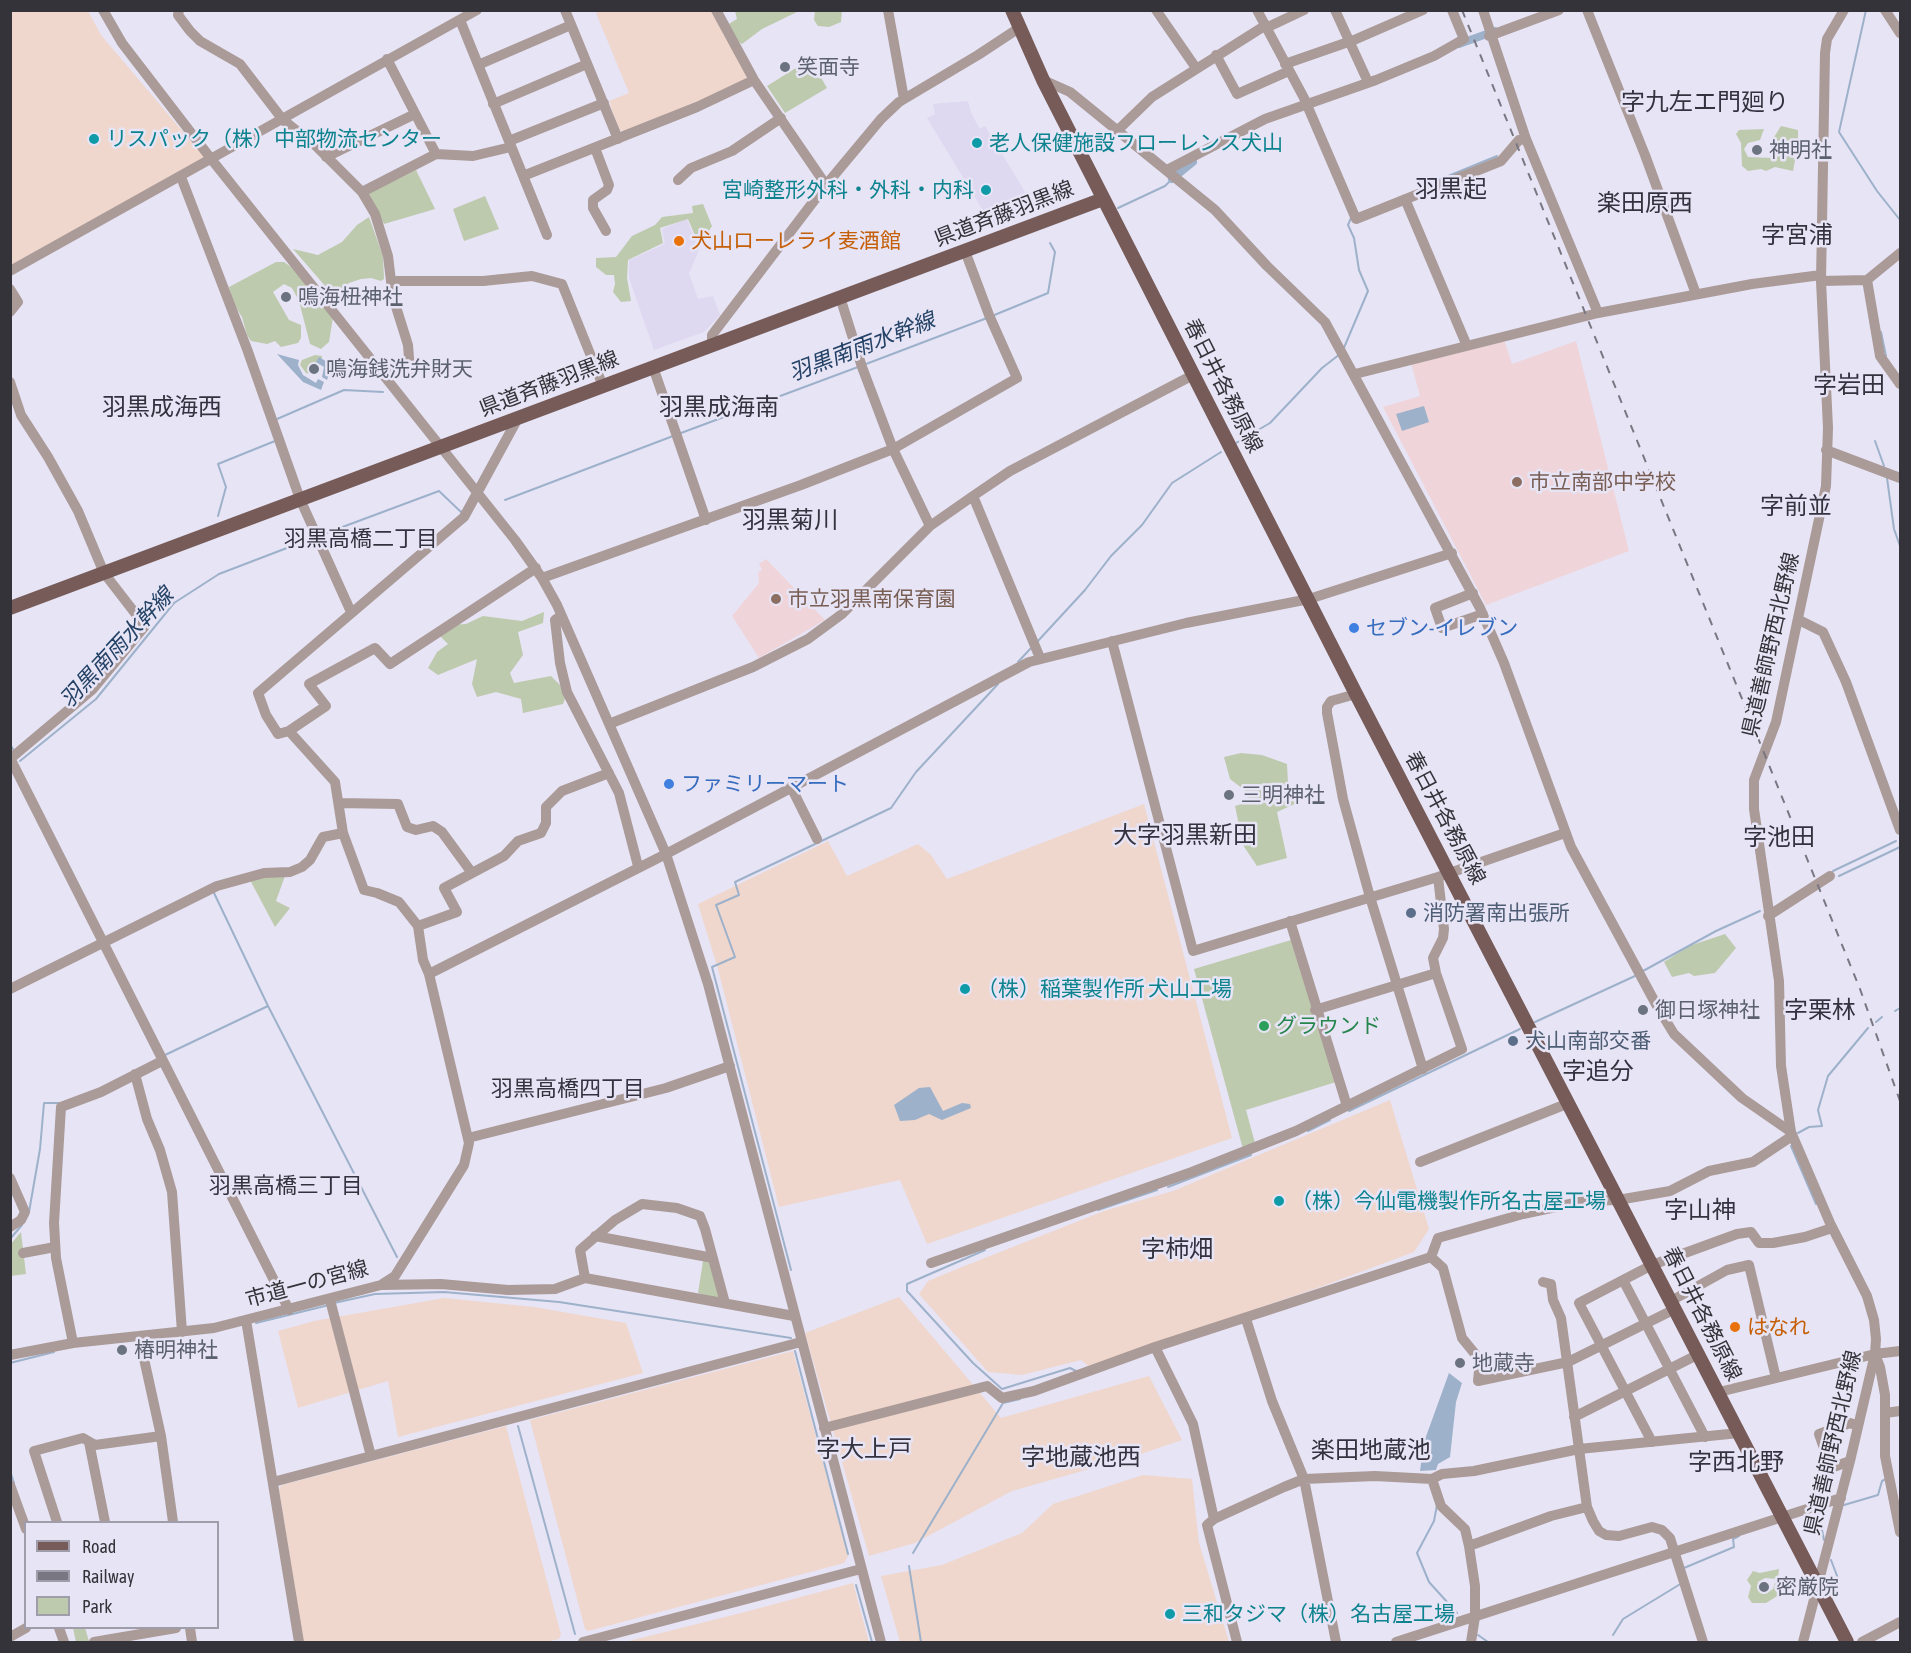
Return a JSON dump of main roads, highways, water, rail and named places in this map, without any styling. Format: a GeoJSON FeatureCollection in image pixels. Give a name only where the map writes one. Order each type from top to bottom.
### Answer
{"type":"FeatureCollection","features":[{"type":"Feature","properties":{"kind":"main road","name":"春日井各務原線"},"geometry":{"type":"LineString","coordinates":[[1012,10],[1043,80],[1309,599],[1444,874],[1569,1104],[1848,1642]]}},
{"type":"Feature","properties":{"kind":"main road","name":"県道斉藤羽黒線"},"geometry":{"type":"LineString","coordinates":[[10,608],[1103,199]]}},
{"type":"Feature","properties":{"kind":"water"},"geometry":{"type":"Polygon","coordinates":[[[277,354],[299,360],[298,365],[303,375],[316,383],[318,379],[324,382],[321,390],[303,382],[277,354]]]}},
{"type":"Feature","properties":{"kind":"water"},"geometry":{"type":"Polygon","coordinates":[[[319,357],[332,365],[327,380],[322,377],[324,367],[316,362],[319,357]]]}},
{"type":"Feature","properties":{"kind":"water"},"geometry":{"type":"Polygon","coordinates":[[[1424,406],[1429,422],[1402,431],[1396,414],[1424,406]]]}},
{"type":"Feature","properties":{"kind":"water"},"geometry":{"type":"Polygon","coordinates":[[[930,1087],[943,1111],[962,1103],[970,1104],[971,1108],[942,1120],[929,1114],[915,1120],[900,1121],[894,1105],[919,1088],[930,1087]]]}},
{"type":"Feature","properties":{"kind":"water"},"geometry":{"type":"Polygon","coordinates":[[[1449,1373],[1462,1383],[1456,1402],[1450,1457],[1438,1464],[1436,1470],[1420,1471],[1424,1442],[1449,1373]]]}},
{"type":"Feature","properties":{"kind":"waterway"},"geometry":{"type":"LineString","coordinates":[[1866,10],[1839,132],[1877,191],[1900,220]]}},
{"type":"Feature","properties":{"kind":"waterway"},"geometry":{"type":"LineString","coordinates":[[1459,44],[1495,31]]}},
{"type":"Feature","properties":{"kind":"waterway"},"geometry":{"type":"LineString","coordinates":[[1419,188],[1497,156]]}},
{"type":"Feature","properties":{"kind":"waterway"},"geometry":{"type":"LineString","coordinates":[[1172,179],[1193,162]]}},
{"type":"Feature","properties":{"kind":"waterway","name":"羽黒南雨水幹線"},"geometry":{"type":"LineString","coordinates":[[1118,208],[1165,186],[1172,179]]}},
{"type":"Feature","properties":{"kind":"waterway"},"geometry":{"type":"LineString","coordinates":[[1343,350],[1368,291],[1359,270],[1354,238],[1348,225],[1351,218]]}},
{"type":"Feature","properties":{"kind":"waterway","name":"羽黒南雨水幹線"},"geometry":{"type":"LineString","coordinates":[[992,316],[1048,293],[1055,252],[1050,243]]}},
{"type":"Feature","properties":{"kind":"waterway","name":"羽黒南雨水幹線"},"geometry":{"type":"LineString","coordinates":[[866,364],[987,318]]}},
{"type":"Feature","properties":{"kind":"waterway"},"geometry":{"type":"LineString","coordinates":[[1881,332],[1886,356]]}},
{"type":"Feature","properties":{"kind":"waterway"},"geometry":{"type":"LineString","coordinates":[[1236,443],[1270,423],[1322,368],[1340,354]]}},
{"type":"Feature","properties":{"kind":"waterway","name":"羽黒南雨水幹線"},"geometry":{"type":"LineString","coordinates":[[681,433],[858,367]]}},
{"type":"Feature","properties":{"kind":"waterway"},"geometry":{"type":"LineString","coordinates":[[277,419],[344,390],[383,392]]}},
{"type":"Feature","properties":{"kind":"waterway","name":"羽黒南雨水幹線"},"geometry":{"type":"LineString","coordinates":[[505,500],[673,436]]}},
{"type":"Feature","properties":{"kind":"waterway"},"geometry":{"type":"LineString","coordinates":[[218,516],[226,487],[218,464],[275,441]]}},
{"type":"Feature","properties":{"kind":"waterway"},"geometry":{"type":"LineString","coordinates":[[1875,441],[1884,466]]}},
{"type":"Feature","properties":{"kind":"waterway"},"geometry":{"type":"LineString","coordinates":[[1037,642],[1085,590],[1111,556],[1142,525],[1172,483],[1221,452]]}},
{"type":"Feature","properties":{"kind":"waterway"},"geometry":{"type":"LineString","coordinates":[[1887,478],[1894,529],[1900,546]]}},
{"type":"Feature","properties":{"kind":"waterway","name":"羽黒南雨水幹線"},"geometry":{"type":"LineString","coordinates":[[321,535],[439,491],[462,511]]}},
{"type":"Feature","properties":{"kind":"waterway","name":"羽黒南雨水幹線"},"geometry":{"type":"LineString","coordinates":[[20,761],[96,699],[174,603],[219,574],[313,538]]}},
{"type":"Feature","properties":{"kind":"waterway"},"geometry":{"type":"LineString","coordinates":[[1018,662],[1031,648]]}},
{"type":"Feature","properties":{"kind":"waterway"},"geometry":{"type":"LineString","coordinates":[[791,1270],[712,967],[735,957],[716,905],[739,895],[735,882],[891,808],[916,772],[998,684]]}},
{"type":"Feature","properties":{"kind":"waterway","name":"羽黒南雨水幹線"},"geometry":{"type":"LineString","coordinates":[[10,744],[14,751]]}},
{"type":"Feature","properties":{"kind":"waterway"},"geometry":{"type":"LineString","coordinates":[[1833,871],[1896,841]]}},
{"type":"Feature","properties":{"kind":"waterway"},"geometry":{"type":"LineString","coordinates":[[1839,876],[1900,847]]}},
{"type":"Feature","properties":{"kind":"waterway"},"geometry":{"type":"LineString","coordinates":[[214,893],[268,1006],[397,1257]]}},
{"type":"Feature","properties":{"kind":"waterway"},"geometry":{"type":"LineString","coordinates":[[1643,971],[1716,931],[1760,911]]}},
{"type":"Feature","properties":{"kind":"waterway"},"geometry":{"type":"LineString","coordinates":[[1535,1022],[1635,976]]}},
{"type":"Feature","properties":{"kind":"waterway"},"geometry":{"type":"LineString","coordinates":[[165,1055],[268,1006]]}},
{"type":"Feature","properties":{"kind":"waterway"},"geometry":{"type":"LineString","coordinates":[[1895,1011],[1900,1008]]}},
{"type":"Feature","properties":{"kind":"waterway"},"geometry":{"type":"LineString","coordinates":[[1876,1022],[1882,1017]]}},
{"type":"Feature","properties":{"kind":"waterway"},"geometry":{"type":"LineString","coordinates":[[1798,1133],[1809,1127],[1822,1126],[1818,1110],[1828,1076],[1868,1028]]}},
{"type":"Feature","properties":{"kind":"waterway"},"geometry":{"type":"LineString","coordinates":[[1349,1111],[1520,1029]]}},
{"type":"Feature","properties":{"kind":"waterway"},"geometry":{"type":"LineString","coordinates":[[29,1212],[40,1149],[44,1103],[60,1103]]}},
{"type":"Feature","properties":{"kind":"waterway"},"geometry":{"type":"LineString","coordinates":[[1308,1131],[1330,1120]]}},
{"type":"Feature","properties":{"kind":"waterway"},"geometry":{"type":"LineString","coordinates":[[1791,1146],[1816,1204]]}},
{"type":"Feature","properties":{"kind":"waterway"},"geometry":{"type":"LineString","coordinates":[[1168,1187],[1251,1155]]}},
{"type":"Feature","properties":{"kind":"waterway"},"geometry":{"type":"LineString","coordinates":[[1098,1210],[1157,1190]]}},
{"type":"Feature","properties":{"kind":"waterway"},"geometry":{"type":"LineString","coordinates":[[10,1239],[22,1225]]}},
{"type":"Feature","properties":{"kind":"waterway"},"geometry":{"type":"LineString","coordinates":[[985,1250],[907,1284],[907,1291],[973,1363],[1002,1389],[1070,1368],[1078,1372]]}},
{"type":"Feature","properties":{"kind":"waterway"},"geometry":{"type":"LineString","coordinates":[[334,1303],[375,1294],[444,1292],[559,1302],[791,1338]]}},
{"type":"Feature","properties":{"kind":"waterway"},"geometry":{"type":"LineString","coordinates":[[256,1323],[329,1305]]}},
{"type":"Feature","properties":{"kind":"waterway"},"geometry":{"type":"LineString","coordinates":[[795,1351],[848,1554]]}},
{"type":"Feature","properties":{"kind":"waterway"},"geometry":{"type":"LineString","coordinates":[[10,1363],[54,1352]]}},
{"type":"Feature","properties":{"kind":"waterway"},"geometry":{"type":"LineString","coordinates":[[913,1553],[1003,1403],[1020,1399]]}},
{"type":"Feature","properties":{"kind":"waterway"},"geometry":{"type":"LineString","coordinates":[[518,1426],[575,1634]]}},
{"type":"Feature","properties":{"kind":"waterway"},"geometry":{"type":"LineString","coordinates":[[10,1471],[14,1483]]}},
{"type":"Feature","properties":{"kind":"waterway"},"geometry":{"type":"LineString","coordinates":[[1844,1505],[1878,1495],[1882,1481],[1886,1479]]}},
{"type":"Feature","properties":{"kind":"waterway"},"geometry":{"type":"LineString","coordinates":[[1437,1505],[1434,1521],[1417,1553],[1429,1582],[1457,1613]]}},
{"type":"Feature","properties":{"kind":"waterway"},"geometry":{"type":"LineString","coordinates":[[1818,1510],[1824,1540]]}},
{"type":"Feature","properties":{"kind":"waterway"},"geometry":{"type":"LineString","coordinates":[[1684,1568],[1734,1547],[1733,1539],[1739,1536]]}},
{"type":"Feature","properties":{"kind":"waterway"},"geometry":{"type":"LineString","coordinates":[[1828,1589],[1839,1581],[1831,1560]]}},
{"type":"Feature","properties":{"kind":"waterway"},"geometry":{"type":"LineString","coordinates":[[909,1566],[921,1642]]}},
{"type":"Feature","properties":{"kind":"waterway"},"geometry":{"type":"LineString","coordinates":[[1613,1635],[1623,1619],[1682,1583]]}},
{"type":"Feature","properties":{"kind":"waterway"},"geometry":{"type":"LineString","coordinates":[[856,1585],[872,1642]]}},
{"type":"Feature","properties":{"kind":"waterway"},"geometry":{"type":"LineString","coordinates":[[1478,1635],[1488,1642]]}},
{"type":"Feature","properties":{"kind":"railway"},"geometry":{"type":"LineString","coordinates":[[1462,10],[1860,989],[1900,1101]]}},
{"type":"Feature","properties":{"kind":"place","name":"笑面寺"},"geometry":{"type":"Point","coordinates":[785,67]}},
{"type":"Feature","properties":{"kind":"place","name":"リスパック（株）中部物流センター"},"geometry":{"type":"Point","coordinates":[94,139]}},
{"type":"Feature","properties":{"kind":"place","name":"老人保健施設フローレンス犬山"},"geometry":{"type":"Point","coordinates":[977,143]}},
{"type":"Feature","properties":{"kind":"place","name":"神明社"},"geometry":{"type":"Point","coordinates":[1757,150]}},
{"type":"Feature","properties":{"kind":"place","name":"宮崎整形外科・外科・内科"},"geometry":{"type":"Point","coordinates":[986,190]}},
{"type":"Feature","properties":{"kind":"place","name":"犬山ローレライ麦酒館"},"geometry":{"type":"Point","coordinates":[679,241]}},
{"type":"Feature","properties":{"kind":"place","name":"鳴海杻神社"},"geometry":{"type":"Point","coordinates":[286,297]}},
{"type":"Feature","properties":{"kind":"place","name":"鳴海銭洗弁財天"},"geometry":{"type":"Point","coordinates":[314,369]}},
{"type":"Feature","properties":{"kind":"place","name":"市立南部中学校"},"geometry":{"type":"Point","coordinates":[1517,482]}},
{"type":"Feature","properties":{"kind":"place","name":"市立羽黒南保育園"},"geometry":{"type":"Point","coordinates":[776,599]}},
{"type":"Feature","properties":{"kind":"place","name":"セブン-イレブン"},"geometry":{"type":"Point","coordinates":[1354,628]}},
{"type":"Feature","properties":{"kind":"place","name":"ファミリーマート"},"geometry":{"type":"Point","coordinates":[669,784]}},
{"type":"Feature","properties":{"kind":"place","name":"三明神社"},"geometry":{"type":"Point","coordinates":[1229,795]}},
{"type":"Feature","properties":{"kind":"place","name":"消防署南出張所"},"geometry":{"type":"Point","coordinates":[1411,913]}},
{"type":"Feature","properties":{"kind":"place","name":"（株）稲葉製作所 犬山工場"},"geometry":{"type":"Point","coordinates":[965,989]}},
{"type":"Feature","properties":{"kind":"place","name":"御日塚神社"},"geometry":{"type":"Point","coordinates":[1643,1010]}},
{"type":"Feature","properties":{"kind":"place","name":"グラウンド"},"geometry":{"type":"Point","coordinates":[1264,1026]}},
{"type":"Feature","properties":{"kind":"place","name":"犬山南部交番"},"geometry":{"type":"Point","coordinates":[1513,1041]}},
{"type":"Feature","properties":{"kind":"place","name":"（株）今仙電機製作所名古屋工場"},"geometry":{"type":"Point","coordinates":[1279,1201]}},
{"type":"Feature","properties":{"kind":"place","name":"はなれ"},"geometry":{"type":"Point","coordinates":[1735,1327]}},
{"type":"Feature","properties":{"kind":"place","name":"椿明神社"},"geometry":{"type":"Point","coordinates":[122,1350]}},
{"type":"Feature","properties":{"kind":"place","name":"地蔵寺"},"geometry":{"type":"Point","coordinates":[1460,1363]}},
{"type":"Feature","properties":{"kind":"place","name":"密厳院"},"geometry":{"type":"Point","coordinates":[1764,1587]}},
{"type":"Feature","properties":{"kind":"place","name":"三和タジマ（株）名古屋工場"},"geometry":{"type":"Point","coordinates":[1170,1614]}},
{"type":"Feature","properties":{"kind":"district","name":"字九左エ門廻り"},"geometry":{"type":"Point","coordinates":[1705,102]}},
{"type":"Feature","properties":{"kind":"district","name":"羽黒起"},"geometry":{"type":"Point","coordinates":[1451,189]}},
{"type":"Feature","properties":{"kind":"district","name":"楽田原西"},"geometry":{"type":"Point","coordinates":[1645,203]}},
{"type":"Feature","properties":{"kind":"district","name":"字宮浦"},"geometry":{"type":"Point","coordinates":[1797,235]}},
{"type":"Feature","properties":{"kind":"district","name":"字岩田"},"geometry":{"type":"Point","coordinates":[1849,385]}},
{"type":"Feature","properties":{"kind":"district","name":"羽黒成海西"},"geometry":{"type":"Point","coordinates":[162,407]}},
{"type":"Feature","properties":{"kind":"district","name":"羽黒成海南"},"geometry":{"type":"Point","coordinates":[719,407]}},
{"type":"Feature","properties":{"kind":"district","name":"字前並"},"geometry":{"type":"Point","coordinates":[1796,506]}},
{"type":"Feature","properties":{"kind":"district","name":"羽黒菊川"},"geometry":{"type":"Point","coordinates":[790,520]}},
{"type":"Feature","properties":{"kind":"district","name":"羽黒高橋二丁目"},"geometry":{"type":"Point","coordinates":[361,539]}},
{"type":"Feature","properties":{"kind":"district","name":"大字羽黒新田"},"geometry":{"type":"Point","coordinates":[1185,835]}},
{"type":"Feature","properties":{"kind":"district","name":"字池田"},"geometry":{"type":"Point","coordinates":[1779,837]}},
{"type":"Feature","properties":{"kind":"district","name":"字栗林"},"geometry":{"type":"Point","coordinates":[1820,1010]}},
{"type":"Feature","properties":{"kind":"district","name":"字追分"},"geometry":{"type":"Point","coordinates":[1598,1071]}},
{"type":"Feature","properties":{"kind":"district","name":"羽黒高橋四丁目"},"geometry":{"type":"Point","coordinates":[568,1089]}},
{"type":"Feature","properties":{"kind":"district","name":"羽黒高橋三丁目"},"geometry":{"type":"Point","coordinates":[286,1186]}},
{"type":"Feature","properties":{"kind":"district","name":"字山神"},"geometry":{"type":"Point","coordinates":[1700,1210]}},
{"type":"Feature","properties":{"kind":"district","name":"字柿畑"},"geometry":{"type":"Point","coordinates":[1177,1249]}},
{"type":"Feature","properties":{"kind":"district","name":"字大上戸"},"geometry":{"type":"Point","coordinates":[864,1449]}},
{"type":"Feature","properties":{"kind":"district","name":"楽田地蔵池"},"geometry":{"type":"Point","coordinates":[1371,1450]}},
{"type":"Feature","properties":{"kind":"district","name":"字地蔵池西"},"geometry":{"type":"Point","coordinates":[1081,1457]}},
{"type":"Feature","properties":{"kind":"district","name":"字西北野"},"geometry":{"type":"Point","coordinates":[1736,1462]}}]}
